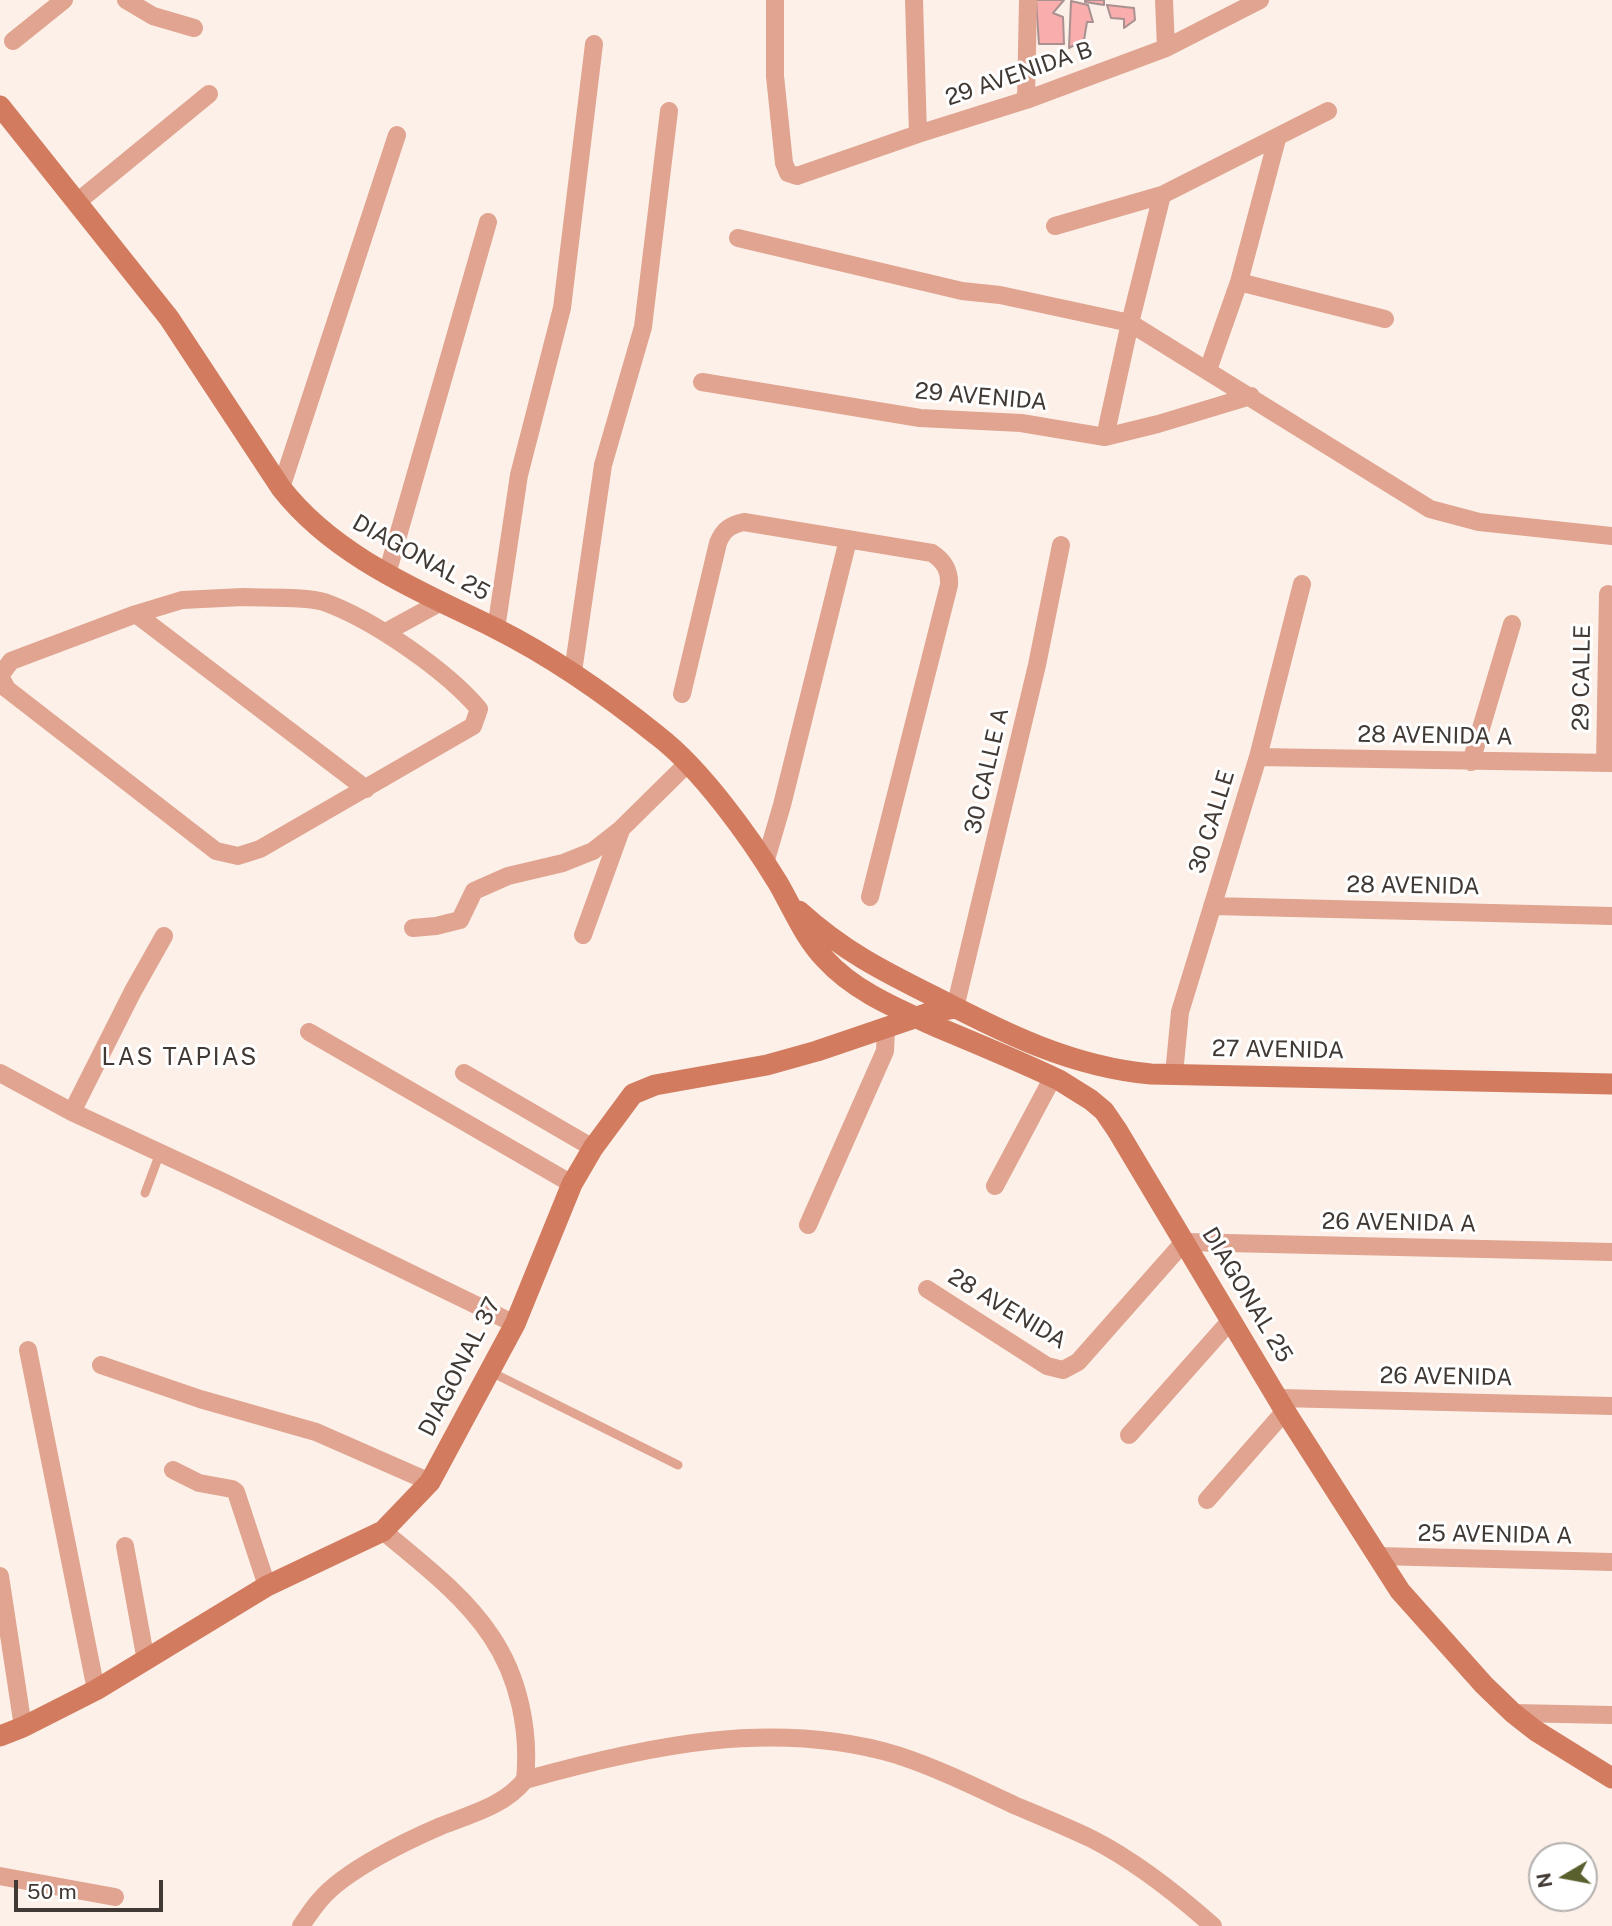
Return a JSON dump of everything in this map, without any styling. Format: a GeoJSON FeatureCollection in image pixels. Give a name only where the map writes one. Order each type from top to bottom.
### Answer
{"type":"FeatureCollection","features":[{"type":"Feature","properties":{"kind":"main road","name":"DIAGONAL 25"},"geometry":{"type":"LineString","coordinates":[[0,106],[169,318],[281,488],[297,508],[327,536],[439,603],[496,629],[573,673],[660,737],[688,763],[765,863],[811,943],[842,976],[874,997],[917,1018],[1053,1077],[1104,1111],[1282,1404],[1400,1591],[1513,1713],[1536,1731],[1612,1778]]}},
{"type":"Feature","properties":{"kind":"main road","name":"DIAGONAL 25"},"geometry":{"type":"LineString","coordinates":[[790,903],[828,936],[861,959],[955,1007]]}},
{"type":"Feature","properties":{"kind":"main road","name":"DIAGONAL 37"},"geometry":{"type":"LineString","coordinates":[[0,1736],[96,1690],[267,1586],[383,1531],[430,1482],[515,1324],[572,1184],[593,1148],[628,1099],[648,1087],[767,1065],[955,1007]]}},
{"type":"Feature","properties":{"kind":"main road","name":"27 AVENIDA"},"geometry":{"type":"LineString","coordinates":[[955,1007],[1014,1037],[1060,1055],[1106,1068],[1174,1074],[1612,1084]]}},
{"type":"Feature","properties":{"kind":"main road"},"geometry":{"type":"LineString","coordinates":[[1091,1100],[1106,1068]]}},
{"type":"Feature","properties":{"kind":"street"},"geometry":{"type":"LineString","coordinates":[[13,41],[64,0]]}},
{"type":"Feature","properties":{"kind":"street"},"geometry":{"type":"LineString","coordinates":[[126,0],[153,16],[194,28]]}},
{"type":"Feature","properties":{"kind":"street","name":"29 AVENIDA B"},"geometry":{"type":"LineString","coordinates":[[775,0],[775,76],[784,163],[788,173],[797,176],[1026,100],[1166,48],[1260,0]]}},
{"type":"Feature","properties":{"kind":"street"},"geometry":{"type":"LineString","coordinates":[[914,0],[918,134]]}},
{"type":"Feature","properties":{"kind":"street"},"geometry":{"type":"LineString","coordinates":[[1026,100],[1028,0]]}},
{"type":"Feature","properties":{"kind":"street"},"geometry":{"type":"LineString","coordinates":[[1164,0],[1166,48]]}},
{"type":"Feature","properties":{"kind":"street"},"geometry":{"type":"LineString","coordinates":[[496,629],[519,475],[562,308],[594,44]]}},
{"type":"Feature","properties":{"kind":"street"},"geometry":{"type":"LineString","coordinates":[[76,203],[209,94]]}},
{"type":"Feature","properties":{"kind":"street"},"geometry":{"type":"LineString","coordinates":[[573,673],[603,465],[643,327],[668,111]]}},
{"type":"Feature","properties":{"kind":"street"},"geometry":{"type":"LineString","coordinates":[[1055,226],[1162,195],[1328,111]]}},
{"type":"Feature","properties":{"kind":"street"},"geometry":{"type":"LineString","coordinates":[[281,488],[397,135]]}},
{"type":"Feature","properties":{"kind":"street"},"geometry":{"type":"LineString","coordinates":[[1208,370],[1239,282],[1277,139]]}},
{"type":"Feature","properties":{"kind":"street"},"geometry":{"type":"LineString","coordinates":[[1105,437],[1162,195]]}},
{"type":"Feature","properties":{"kind":"street"},"geometry":{"type":"LineString","coordinates":[[387,574],[488,222]]}},
{"type":"Feature","properties":{"kind":"street"},"geometry":{"type":"LineString","coordinates":[[738,238],[962,291],[1000,295],[1130,323],[1430,509],[1479,522],[1612,537]]}},
{"type":"Feature","properties":{"kind":"street"},"geometry":{"type":"LineString","coordinates":[[1239,282],[1385,319]]}},
{"type":"Feature","properties":{"kind":"street","name":"29 AVENIDA"},"geometry":{"type":"LineString","coordinates":[[702,382],[920,418],[1021,423],[1105,437],[1158,425],[1251,396]]}},
{"type":"Feature","properties":{"kind":"street"},"geometry":{"type":"LineString","coordinates":[[682,694],[718,543],[725,530],[744,523],[932,553],[944,564],[950,578],[870,897]]}},
{"type":"Feature","properties":{"kind":"street"},"geometry":{"type":"LineString","coordinates":[[765,863],[848,540]]}},
{"type":"Feature","properties":{"kind":"street","name":"30 CALLE A"},"geometry":{"type":"LineString","coordinates":[[955,1007],[1037,665],[1061,545]]}},
{"type":"Feature","properties":{"kind":"street","name":"30 CALLE"},"geometry":{"type":"LineString","coordinates":[[1174,1074],[1180,1012],[1258,757],[1302,584]]}},
{"type":"Feature","properties":{"kind":"street","name":"29 CALLE"},"geometry":{"type":"LineString","coordinates":[[1608,593],[1609,763]]}},
{"type":"Feature","properties":{"kind":"street"},"geometry":{"type":"LineString","coordinates":[[243,597],[322,601],[386,632],[463,690],[479,709],[473,726],[260,849],[238,856],[216,851],[7,689],[0,676],[11,662],[136,614],[182,600],[243,597]]}},
{"type":"Feature","properties":{"kind":"street"},"geometry":{"type":"LineString","coordinates":[[386,632],[439,603]]}},
{"type":"Feature","properties":{"kind":"street"},"geometry":{"type":"LineString","coordinates":[[136,614],[366,789]]}},
{"type":"Feature","properties":{"kind":"street"},"geometry":{"type":"LineString","coordinates":[[1471,762],[1512,624]]}},
{"type":"Feature","properties":{"kind":"street","name":"28 AVENIDA A"},"geometry":{"type":"LineString","coordinates":[[1258,757],[1609,763]]}},
{"type":"Feature","properties":{"kind":"street"},"geometry":{"type":"LineString","coordinates":[[413,928],[460,920],[474,891],[508,876],[563,863],[593,850],[621,830],[688,763]]}},
{"type":"Feature","properties":{"kind":"street"},"geometry":{"type":"LineString","coordinates":[[583,935],[621,830]]}},
{"type":"Feature","properties":{"kind":"street","name":"28 AVENIDA"},"geometry":{"type":"LineString","coordinates":[[1212,906],[1612,916]]}},
{"type":"Feature","properties":{"kind":"street"},"geometry":{"type":"LineString","coordinates":[[72,1112],[164,936]]}},
{"type":"Feature","properties":{"kind":"street"},"geometry":{"type":"LineString","coordinates":[[808,1225],[885,1051],[886,1029]]}},
{"type":"Feature","properties":{"kind":"street"},"geometry":{"type":"LineString","coordinates":[[309,1032],[572,1184]]}},
{"type":"Feature","properties":{"kind":"street"},"geometry":{"type":"LineString","coordinates":[[0,1073],[72,1112],[515,1324]]}},
{"type":"Feature","properties":{"kind":"street"},"geometry":{"type":"LineString","coordinates":[[464,1073],[593,1148]]}},
{"type":"Feature","properties":{"kind":"street"},"geometry":{"type":"LineString","coordinates":[[995,1186],[1053,1077]]}},
{"type":"Feature","properties":{"kind":"street","name":"28 AVENIDA"},"geometry":{"type":"LineString","coordinates":[[927,1289],[1047,1366],[1063,1370],[1078,1362],[1184,1242]]}},
{"type":"Feature","properties":{"kind":"street","name":"26 AVENIDA A"},"geometry":{"type":"LineString","coordinates":[[1184,1242],[1612,1252]]}},
{"type":"Feature","properties":{"kind":"street"},"geometry":{"type":"LineString","coordinates":[[1129,1435],[1231,1320]]}},
{"type":"Feature","properties":{"kind":"street"},"geometry":{"type":"LineString","coordinates":[[28,1350],[96,1690]]}},
{"type":"Feature","properties":{"kind":"street"},"geometry":{"type":"LineString","coordinates":[[101,1365],[200,1399],[316,1432],[430,1482]]}},
{"type":"Feature","properties":{"kind":"street"},"geometry":{"type":"LineString","coordinates":[[1207,1500],[1282,1404]]}},
{"type":"Feature","properties":{"kind":"street","name":"26 AVENIDA"},"geometry":{"type":"LineString","coordinates":[[1282,1404],[1612,1406]]}},
{"type":"Feature","properties":{"kind":"street"},"geometry":{"type":"LineString","coordinates":[[173,1469],[199,1483],[236,1492],[267,1586]]}},
{"type":"Feature","properties":{"kind":"street"},"geometry":{"type":"LineString","coordinates":[[301,1926],[322,1898],[366,1864],[438,1828],[493,1805],[514,1793],[525,1780],[528,1754],[523,1715],[510,1671],[491,1636],[463,1602],[383,1531]]}},
{"type":"Feature","properties":{"kind":"street"},"geometry":{"type":"LineString","coordinates":[[125,1546],[146,1661]]}},
{"type":"Feature","properties":{"kind":"street","name":"25 AVENIDA A"},"geometry":{"type":"LineString","coordinates":[[1377,1556],[1612,1562]]}},
{"type":"Feature","properties":{"kind":"street"},"geometry":{"type":"LineString","coordinates":[[0,1576],[23,1727]]}},
{"type":"Feature","properties":{"kind":"street"},"geometry":{"type":"LineString","coordinates":[[1513,1713],[1612,1715]]}},
{"type":"Feature","properties":{"kind":"street"},"geometry":{"type":"LineString","coordinates":[[525,1780],[628,1754],[726,1739],[794,1736],[863,1746],[932,1768],[1094,1840],[1165,1887],[1213,1926]]}},
{"type":"Feature","properties":{"kind":"street"},"geometry":{"type":"LineString","coordinates":[[0,1876],[115,1896]]}},
{"type":"Feature","properties":{"kind":"lane"},"geometry":{"type":"LineString","coordinates":[[145,1193],[160,1153]]}},
{"type":"Feature","properties":{"kind":"lane"},"geometry":{"type":"LineString","coordinates":[[489,1371],[678,1465]]}},
{"type":"Feature","properties":{"kind":"building"},"geometry":{"type":"Polygon","coordinates":[[[1036,0],[1064,0],[1053,13],[1063,17],[1064,44],[1039,44],[1036,0]]]}},
{"type":"Feature","properties":{"kind":"building"},"geometry":{"type":"Polygon","coordinates":[[[1104,0],[1104,5],[1085,2],[1104,0]]]}},
{"type":"Feature","properties":{"kind":"building"},"geometry":{"type":"Polygon","coordinates":[[[1071,1],[1088,5],[1093,22],[1087,22],[1084,40],[1069,48],[1071,1]]]}},
{"type":"Feature","properties":{"kind":"building"},"geometry":{"type":"Polygon","coordinates":[[[1107,5],[1134,8],[1135,20],[1124,28],[1124,19],[1111,18],[1107,5]]]}},
{"type":"Feature","properties":{"kind":"district","name":"LAS TAPIAS"},"geometry":{"type":"Point","coordinates":[180,1058]}}]}
